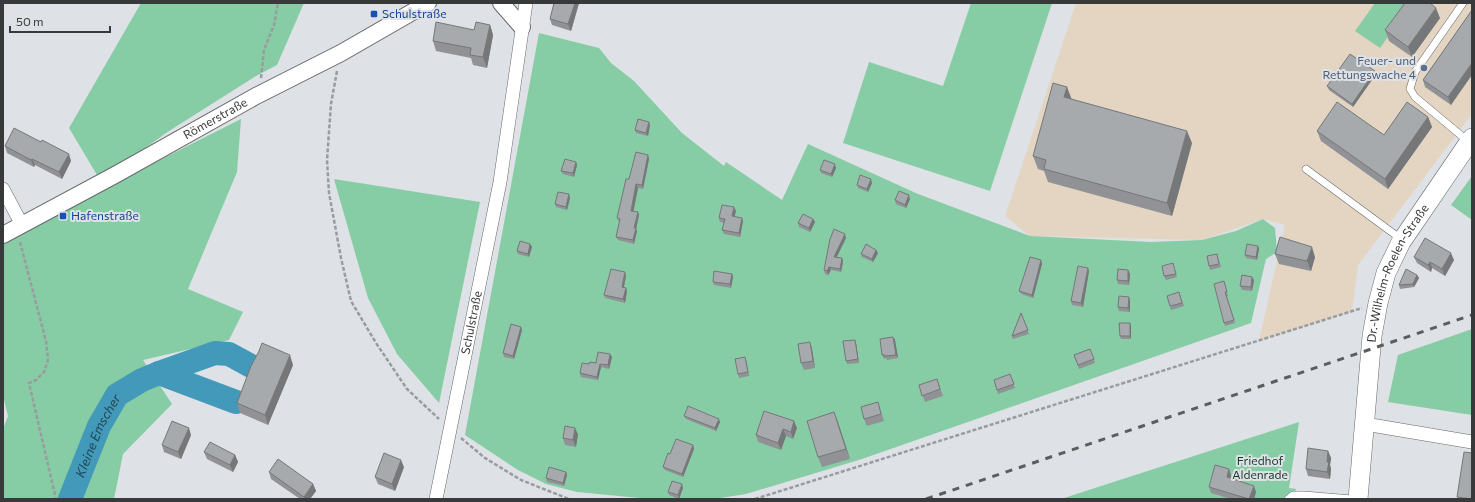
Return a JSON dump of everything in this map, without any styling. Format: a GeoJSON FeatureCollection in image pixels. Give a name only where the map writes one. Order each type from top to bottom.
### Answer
{"type":"FeatureCollection","features":[{"type":"Feature","properties":{"kind":"main road","name":"Dr.-Wilhelm-Roelen-Straße"},"geometry":{"type":"LineString","coordinates":[[1358,499],[1372,336],[1378,303],[1386,273],[1403,241],[1471,140]]}},
{"type":"Feature","properties":{"kind":"street","name":"Römerstraße"},"geometry":{"type":"LineString","coordinates":[[13,229],[256,96],[341,53],[428,3]]}},
{"type":"Feature","properties":{"kind":"street"},"geometry":{"type":"LineString","coordinates":[[501,3],[522,27]]}},
{"type":"Feature","properties":{"kind":"street","name":"Schulstraße"},"geometry":{"type":"LineString","coordinates":[[436,499],[500,182],[526,3]]}},
{"type":"Feature","properties":{"kind":"street"},"geometry":{"type":"LineString","coordinates":[[3,189],[13,229]]}},
{"type":"Feature","properties":{"kind":"street"},"geometry":{"type":"LineString","coordinates":[[1365,424],[1472,442]]}},
{"type":"Feature","properties":{"kind":"lane"},"geometry":{"type":"LineString","coordinates":[[1463,3],[1415,72],[1410,89],[1415,97],[1471,140]]}},
{"type":"Feature","properties":{"kind":"lane"},"geometry":{"type":"LineString","coordinates":[[1306,168],[1403,241]]}},
{"type":"Feature","properties":{"kind":"lane"},"geometry":{"type":"LineString","coordinates":[[1288,499],[1293,496],[1304,495],[1352,499]]}},
{"type":"Feature","properties":{"kind":"path"},"geometry":{"type":"LineString","coordinates":[[256,96],[262,73],[264,50],[274,25],[278,3]]}},
{"type":"Feature","properties":{"kind":"path"},"geometry":{"type":"LineString","coordinates":[[341,53],[330,104],[327,160],[329,193],[333,218],[340,258],[351,301],[376,343],[407,389],[450,430],[485,458],[521,480],[569,499]]}},
{"type":"Feature","properties":{"kind":"path"},"geometry":{"type":"LineString","coordinates":[[13,229],[22,248],[46,341],[48,360],[44,372],[36,380],[29,383],[56,499]]}},
{"type":"Feature","properties":{"kind":"path"},"geometry":{"type":"LineString","coordinates":[[755,499],[1378,303]]}},
{"type":"Feature","properties":{"kind":"shaded area"},"geometry":{"type":"Polygon","coordinates":[[[1076,3],[1472,3],[1472,114],[1358,265],[1352,311],[1259,341],[1285,225],[1263,219],[1202,240],[1030,236],[1005,216],[1076,3]]]}},
{"type":"Feature","properties":{"kind":"green space"},"geometry":{"type":"Polygon","coordinates":[[[141,3],[304,3],[277,65],[256,76],[169,131],[100,180],[69,128],[141,3]]]}},
{"type":"Feature","properties":{"kind":"green space"},"geometry":{"type":"Polygon","coordinates":[[[971,3],[1052,3],[990,191],[843,143],[869,62],[943,86],[971,3]]]}},
{"type":"Feature","properties":{"kind":"green space"},"geometry":{"type":"Polygon","coordinates":[[[1375,3],[1412,3],[1380,48],[1355,31],[1375,3]]]}},
{"type":"Feature","properties":{"kind":"green space"},"geometry":{"type":"Polygon","coordinates":[[[539,33],[599,48],[611,63],[634,81],[682,133],[724,166],[726,162],[782,200],[808,144],[918,194],[1030,236],[1151,242],[1202,240],[1236,231],[1263,219],[1275,228],[1277,252],[1266,259],[1251,323],[862,459],[746,494],[714,499],[650,499],[577,492],[546,484],[518,470],[465,435],[539,33]]]}},
{"type":"Feature","properties":{"kind":"green space"},"geometry":{"type":"Polygon","coordinates":[[[241,119],[237,172],[188,289],[243,312],[229,340],[143,360],[172,404],[123,454],[114,499],[3,499],[3,429],[8,416],[3,396],[3,239],[241,119]]]}},
{"type":"Feature","properties":{"kind":"green space"},"geometry":{"type":"Polygon","coordinates":[[[1472,176],[1472,220],[1451,205],[1472,176]]]}},
{"type":"Feature","properties":{"kind":"green space"},"geometry":{"type":"Polygon","coordinates":[[[334,179],[480,202],[439,403],[397,354],[368,298],[334,179]]]}},
{"type":"Feature","properties":{"kind":"green space"},"geometry":{"type":"Polygon","coordinates":[[[1472,329],[1472,415],[1388,402],[1398,355],[1472,329]]]}},
{"type":"Feature","properties":{"kind":"green space","name":"Friedhof Aldenrade"},"geometry":{"type":"Polygon","coordinates":[[[1299,422],[1289,488],[1296,489],[1294,499],[1061,499],[1299,422]]]}},
{"type":"Feature","properties":{"kind":"building"},"geometry":{"type":"Polygon","coordinates":[[[554,3],[575,3],[568,24],[550,19],[554,3]]]}},
{"type":"Feature","properties":{"kind":"building"},"geometry":{"type":"Polygon","coordinates":[[[1405,3],[1430,3],[1436,8],[1408,47],[1385,30],[1405,3]]]}},
{"type":"Feature","properties":{"kind":"building"},"geometry":{"type":"Polygon","coordinates":[[[1472,10],[1472,63],[1448,97],[1423,80],[1472,10]]]}},
{"type":"Feature","properties":{"kind":"building"},"geometry":{"type":"Polygon","coordinates":[[[436,22],[474,30],[476,22],[490,25],[483,57],[470,55],[471,48],[433,41],[436,22]]]}},
{"type":"Feature","properties":{"kind":"building"},"geometry":{"type":"Polygon","coordinates":[[[1350,54],[1375,71],[1352,104],[1327,86],[1350,54]]]}},
{"type":"Feature","properties":{"kind":"building"},"geometry":{"type":"Polygon","coordinates":[[[1053,83],[1067,87],[1064,97],[1187,131],[1167,203],[1044,169],[1046,160],[1033,156],[1053,83]]]}},
{"type":"Feature","properties":{"kind":"building"},"geometry":{"type":"Polygon","coordinates":[[[1337,102],[1384,135],[1407,102],[1428,117],[1385,179],[1317,131],[1337,102]]]}},
{"type":"Feature","properties":{"kind":"building"},"geometry":{"type":"Polygon","coordinates":[[[638,119],[649,122],[646,133],[635,130],[638,119]]]}},
{"type":"Feature","properties":{"kind":"building"},"geometry":{"type":"Polygon","coordinates":[[[14,128],[69,154],[59,172],[32,159],[31,160],[5,146],[14,128]]]}},
{"type":"Feature","properties":{"kind":"building"},"geometry":{"type":"Polygon","coordinates":[[[636,152],[648,155],[642,185],[636,184],[631,211],[638,212],[633,240],[616,237],[620,219],[617,218],[626,179],[629,179],[636,152]]]}},
{"type":"Feature","properties":{"kind":"building"},"geometry":{"type":"Polygon","coordinates":[[[565,159],[576,162],[573,173],[561,171],[565,159]]]}},
{"type":"Feature","properties":{"kind":"building"},"geometry":{"type":"Polygon","coordinates":[[[824,160],[835,164],[831,174],[820,170],[824,160]]]}},
{"type":"Feature","properties":{"kind":"building"},"geometry":{"type":"Polygon","coordinates":[[[860,175],[871,179],[867,189],[857,185],[860,175]]]}},
{"type":"Feature","properties":{"kind":"building"},"geometry":{"type":"Polygon","coordinates":[[[899,191],[909,195],[905,205],[895,200],[899,191]]]}},
{"type":"Feature","properties":{"kind":"building"},"geometry":{"type":"Polygon","coordinates":[[[558,192],[569,194],[566,207],[555,204],[558,192]]]}},
{"type":"Feature","properties":{"kind":"building"},"geometry":{"type":"Polygon","coordinates":[[[722,205],[734,207],[732,216],[742,218],[739,233],[722,230],[725,219],[719,218],[722,205]]]}},
{"type":"Feature","properties":{"kind":"building"},"geometry":{"type":"Polygon","coordinates":[[[803,214],[813,219],[809,228],[798,223],[803,214]]]}},
{"type":"Feature","properties":{"kind":"building"},"geometry":{"type":"Polygon","coordinates":[[[834,229],[845,234],[834,257],[842,258],[840,269],[829,267],[827,271],[824,270],[830,239],[834,229]]]}},
{"type":"Feature","properties":{"kind":"building"},"geometry":{"type":"Polygon","coordinates":[[[1280,237],[1312,247],[1307,261],[1275,254],[1280,237]]]}},
{"type":"Feature","properties":{"kind":"building"},"geometry":{"type":"Polygon","coordinates":[[[1425,238],[1451,253],[1442,269],[1430,262],[1428,265],[1414,257],[1425,238]]]}},
{"type":"Feature","properties":{"kind":"building"},"geometry":{"type":"Polygon","coordinates":[[[520,241],[530,244],[528,254],[517,251],[520,241]]]}},
{"type":"Feature","properties":{"kind":"building"},"geometry":{"type":"Polygon","coordinates":[[[866,244],[876,250],[872,259],[861,254],[866,244]]]}},
{"type":"Feature","properties":{"kind":"building"},"geometry":{"type":"Polygon","coordinates":[[[1247,244],[1258,246],[1256,257],[1245,255],[1247,244]]]}},
{"type":"Feature","properties":{"kind":"building"},"geometry":{"type":"Polygon","coordinates":[[[1217,254],[1219,264],[1209,266],[1207,256],[1217,254]]]}},
{"type":"Feature","properties":{"kind":"building"},"geometry":{"type":"Polygon","coordinates":[[[1030,257],[1041,260],[1032,295],[1019,291],[1030,257]]]}},
{"type":"Feature","properties":{"kind":"building"},"geometry":{"type":"Polygon","coordinates":[[[1173,263],[1176,274],[1164,276],[1162,266],[1173,263]]]}},
{"type":"Feature","properties":{"kind":"building"},"geometry":{"type":"Polygon","coordinates":[[[1078,266],[1088,268],[1081,303],[1071,301],[1078,266]]]}},
{"type":"Feature","properties":{"kind":"building"},"geometry":{"type":"Polygon","coordinates":[[[611,269],[625,272],[622,287],[626,288],[623,299],[604,295],[611,269]]]}},
{"type":"Feature","properties":{"kind":"building"},"geometry":{"type":"Polygon","coordinates":[[[1118,269],[1128,270],[1128,281],[1117,280],[1118,269]]]}},
{"type":"Feature","properties":{"kind":"building"},"geometry":{"type":"Polygon","coordinates":[[[1406,269],[1417,275],[1413,284],[1399,285],[1406,269]]]}},
{"type":"Feature","properties":{"kind":"building"},"geometry":{"type":"Polygon","coordinates":[[[714,271],[732,274],[730,284],[713,282],[714,271]]]}},
{"type":"Feature","properties":{"kind":"building"},"geometry":{"type":"Polygon","coordinates":[[[1242,275],[1252,277],[1251,287],[1240,286],[1242,275]]]}},
{"type":"Feature","properties":{"kind":"building"},"geometry":{"type":"Polygon","coordinates":[[[1224,281],[1227,292],[1225,292],[1234,320],[1224,323],[1214,284],[1224,281]]]}},
{"type":"Feature","properties":{"kind":"building"},"geometry":{"type":"Polygon","coordinates":[[[1179,292],[1182,303],[1170,306],[1167,296],[1179,292]]]}},
{"type":"Feature","properties":{"kind":"building"},"geometry":{"type":"Polygon","coordinates":[[[1119,296],[1129,297],[1128,308],[1118,307],[1119,296]]]}},
{"type":"Feature","properties":{"kind":"building"},"geometry":{"type":"Polygon","coordinates":[[[1021,313],[1028,330],[1012,336],[1021,313]]]}},
{"type":"Feature","properties":{"kind":"building"},"geometry":{"type":"Polygon","coordinates":[[[1119,323],[1130,323],[1130,336],[1120,336],[1119,323]]]}},
{"type":"Feature","properties":{"kind":"building"},"geometry":{"type":"Polygon","coordinates":[[[511,324],[521,327],[513,356],[503,353],[511,324]]]}},
{"type":"Feature","properties":{"kind":"building"},"geometry":{"type":"Polygon","coordinates":[[[893,337],[896,355],[882,355],[880,339],[893,337]]]}},
{"type":"Feature","properties":{"kind":"building"},"geometry":{"type":"Polygon","coordinates":[[[855,340],[858,359],[846,361],[843,341],[855,340]]]}},
{"type":"Feature","properties":{"kind":"building"},"geometry":{"type":"Polygon","coordinates":[[[810,342],[813,361],[801,363],[798,344],[810,342]]]}},
{"type":"Feature","properties":{"kind":"building"},"geometry":{"type":"Polygon","coordinates":[[[262,343],[290,355],[265,415],[237,403],[251,366],[262,343]]]}},
{"type":"Feature","properties":{"kind":"building"},"geometry":{"type":"Polygon","coordinates":[[[1090,349],[1094,359],[1078,365],[1074,355],[1090,349]]]}},
{"type":"Feature","properties":{"kind":"building"},"geometry":{"type":"Polygon","coordinates":[[[598,352],[610,354],[608,365],[600,364],[597,377],[580,373],[582,363],[596,363],[598,352]]]}},
{"type":"Feature","properties":{"kind":"building"},"geometry":{"type":"Polygon","coordinates":[[[745,357],[748,372],[738,374],[735,359],[745,357]]]}},
{"type":"Feature","properties":{"kind":"building"},"geometry":{"type":"Polygon","coordinates":[[[1010,374],[1014,384],[997,390],[994,380],[1010,374]]]}},
{"type":"Feature","properties":{"kind":"building"},"geometry":{"type":"Polygon","coordinates":[[[937,379],[940,389],[922,396],[919,385],[937,379]]]}},
{"type":"Feature","properties":{"kind":"building"},"geometry":{"type":"Polygon","coordinates":[[[878,402],[881,414],[864,419],[861,407],[878,402]]]}},
{"type":"Feature","properties":{"kind":"building"},"geometry":{"type":"Polygon","coordinates":[[[688,406],[719,419],[715,428],[684,416],[688,406]]]}},
{"type":"Feature","properties":{"kind":"building"},"geometry":{"type":"Polygon","coordinates":[[[764,411],[794,421],[791,432],[783,429],[778,443],[756,435],[764,411]]]}},
{"type":"Feature","properties":{"kind":"building"},"geometry":{"type":"Polygon","coordinates":[[[834,412],[846,449],[818,457],[807,421],[834,412]]]}},
{"type":"Feature","properties":{"kind":"building"},"geometry":{"type":"Polygon","coordinates":[[[172,421],[189,428],[178,452],[162,445],[172,421]]]}},
{"type":"Feature","properties":{"kind":"building"},"geometry":{"type":"Polygon","coordinates":[[[565,426],[575,428],[573,440],[563,438],[565,426]]]}},
{"type":"Feature","properties":{"kind":"building"},"geometry":{"type":"Polygon","coordinates":[[[676,439],[693,445],[682,474],[663,467],[668,453],[670,454],[676,439]]]}},
{"type":"Feature","properties":{"kind":"building"},"geometry":{"type":"Polygon","coordinates":[[[210,442],[235,455],[230,465],[204,452],[210,442]]]}},
{"type":"Feature","properties":{"kind":"building"},"geometry":{"type":"Polygon","coordinates":[[[1308,448],[1328,451],[1327,462],[1329,462],[1327,472],[1306,469],[1308,448]]]}},
{"type":"Feature","properties":{"kind":"building"},"geometry":{"type":"Polygon","coordinates":[[[1464,452],[1472,453],[1472,499],[1457,497],[1464,452]]]}},
{"type":"Feature","properties":{"kind":"building"},"geometry":{"type":"Polygon","coordinates":[[[384,453],[401,460],[392,484],[375,477],[384,453]]]}},
{"type":"Feature","properties":{"kind":"building"},"geometry":{"type":"Polygon","coordinates":[[[278,459],[313,484],[304,497],[269,472],[278,459]]]}},
{"type":"Feature","properties":{"kind":"building"},"geometry":{"type":"Polygon","coordinates":[[[1215,465],[1229,469],[1227,477],[1254,486],[1249,499],[1209,487],[1215,465]]]}},
{"type":"Feature","properties":{"kind":"building"},"geometry":{"type":"Polygon","coordinates":[[[549,467],[566,472],[563,483],[546,478],[549,467]]]}},
{"type":"Feature","properties":{"kind":"building"},"geometry":{"type":"Polygon","coordinates":[[[672,481],[682,484],[678,495],[668,492],[672,481]]]}},
{"type":"Feature","properties":{"kind":"waterway","name":"Kleine Emscher"},"geometry":{"type":"LineString","coordinates":[[70,499],[99,426],[117,395],[142,380],[215,353],[229,354],[251,366]]}},
{"type":"Feature","properties":{"kind":"waterway","name":"Kleine Emscher"},"geometry":{"type":"LineString","coordinates":[[159,373],[236,402]]}},
{"type":"Feature","properties":{"kind":"railway"},"geometry":{"type":"LineString","coordinates":[[926,499],[1472,315]]}},
{"type":"Feature","properties":{"kind":"place","name":"Schulstraße"},"geometry":{"type":"Point","coordinates":[374,14]}},
{"type":"Feature","properties":{"kind":"place","name":"Feuer- und Rettungswache 4"},"geometry":{"type":"Point","coordinates":[1424,68]}},
{"type":"Feature","properties":{"kind":"place","name":"Hafenstraße"},"geometry":{"type":"Point","coordinates":[63,216]}}]}
